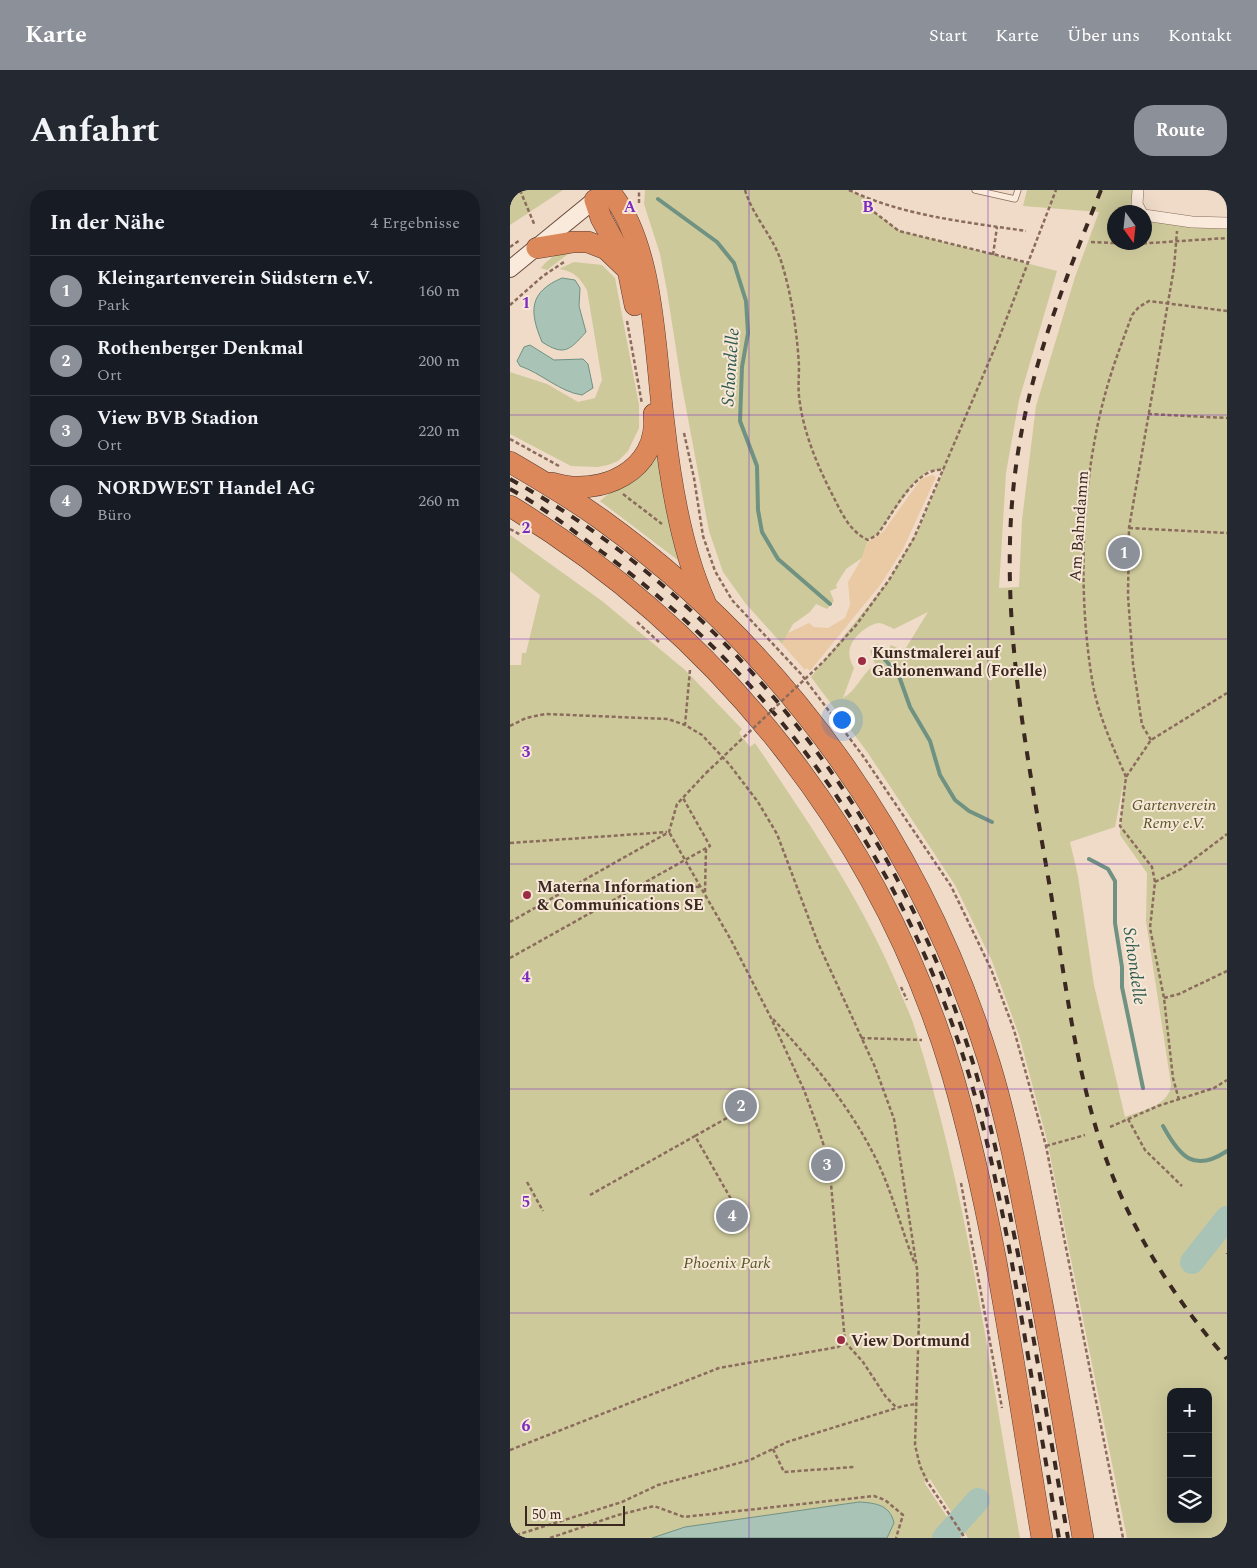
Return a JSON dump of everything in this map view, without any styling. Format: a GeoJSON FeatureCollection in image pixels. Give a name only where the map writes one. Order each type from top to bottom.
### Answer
{"type":"FeatureCollection","features":[{"type":"Feature","properties":{"kind":"highway"},"geometry":{"type":"LineString","coordinates":[[537,478],[557,484],[580,487],[611,482],[622,477],[643,458],[652,442],[655,426],[651,389],[628,270],[601,218],[603,193],[618,201],[628,220],[642,263],[657,342],[664,425],[693,536],[694,576],[707,607]]}},
{"type":"Feature","properties":{"kind":"highway"},"geometry":{"type":"LineString","coordinates":[[537,248],[573,242],[594,244],[606,249],[628,270]]}},
{"type":"Feature","properties":{"kind":"highway"},"geometry":{"type":"LineString","coordinates":[[510,462],[601,519],[657,563],[707,607],[786,689],[860,786],[900,854],[952,958],[988,1060],[1008,1134],[1045,1319],[1083,1538]]}},
{"type":"Feature","properties":{"kind":"highway"},"geometry":{"type":"LineString","coordinates":[[510,506],[543,526],[613,577],[660,616],[724,678],[786,751],[807,779],[842,831],[871,880],[899,936],[928,1002],[961,1107],[992,1249],[1042,1538]]}},
{"type":"Feature","properties":{"kind":"main road"},"geometry":{"type":"LineString","coordinates":[[510,269],[603,193]]}},
{"type":"Feature","properties":{"kind":"street"},"geometry":{"type":"LineString","coordinates":[[1138,190],[1138,205]]}},
{"type":"Feature","properties":{"kind":"street"},"geometry":{"type":"LineString","coordinates":[[1152,215],[1192,222],[1227,223]]}},
{"type":"Feature","properties":{"kind":"lane"},"geometry":{"type":"LineString","coordinates":[[975,190],[1016,199],[1018,190]]}},
{"type":"Feature","properties":{"kind":"path"},"geometry":{"type":"LineString","coordinates":[[520,190],[535,226]]}},
{"type":"Feature","properties":{"kind":"path"},"geometry":{"type":"LineString","coordinates":[[639,190],[639,208]]}},
{"type":"Feature","properties":{"kind":"path"},"geometry":{"type":"LineString","coordinates":[[745,190],[753,212],[773,240],[782,263],[796,342],[799,396],[810,446],[842,514],[858,535],[868,540],[877,535],[914,483],[928,471],[944,470]]}},
{"type":"Feature","properties":{"kind":"path"},"geometry":{"type":"LineString","coordinates":[[849,190],[869,200],[896,208],[958,221],[1026,231]]}},
{"type":"Feature","properties":{"kind":"path"},"geometry":{"type":"LineString","coordinates":[[510,922],[669,832],[677,804],[706,773],[824,661],[857,624],[889,580],[914,538],[1029,263],[1056,190]]}},
{"type":"Feature","properties":{"kind":"path"},"geometry":{"type":"LineString","coordinates":[[869,200],[874,212],[900,231],[1029,263]]}},
{"type":"Feature","properties":{"kind":"path"},"geometry":{"type":"LineString","coordinates":[[993,255],[997,226]]}},
{"type":"Feature","properties":{"kind":"path"},"geometry":{"type":"LineString","coordinates":[[1091,242],[1127,244],[1227,238]]}},
{"type":"Feature","properties":{"kind":"path"},"geometry":{"type":"LineString","coordinates":[[1150,740],[1142,725],[1133,664],[1128,596],[1129,528],[1176,240]]}},
{"type":"Feature","properties":{"kind":"path"},"geometry":{"type":"LineString","coordinates":[[510,305],[531,285],[566,261]]}},
{"type":"Feature","properties":{"kind":"path","name":"Am Bahndamm"},"geometry":{"type":"LineString","coordinates":[[1126,777],[1107,735],[1094,686],[1086,631],[1084,556],[1090,478],[1106,391],[1132,315],[1139,307],[1149,302],[1227,311]]}},
{"type":"Feature","properties":{"kind":"path"},"geometry":{"type":"LineString","coordinates":[[627,320],[642,409]]}},
{"type":"Feature","properties":{"kind":"path"},"geometry":{"type":"LineString","coordinates":[[1148,414],[1227,418]]}},
{"type":"Feature","properties":{"kind":"path"},"geometry":{"type":"LineString","coordinates":[[682,428],[694,478],[693,536],[732,600],[801,674]]}},
{"type":"Feature","properties":{"kind":"path"},"geometry":{"type":"LineString","coordinates":[[510,439],[564,468]]}},
{"type":"Feature","properties":{"kind":"path"},"geometry":{"type":"LineString","coordinates":[[611,482],[673,532],[693,536]]}},
{"type":"Feature","properties":{"kind":"path"},"geometry":{"type":"LineString","coordinates":[[1129,528],[1227,533]]}},
{"type":"Feature","properties":{"kind":"path"},"geometry":{"type":"LineString","coordinates":[[510,529],[525,538]]}},
{"type":"Feature","properties":{"kind":"path"},"geometry":{"type":"LineString","coordinates":[[634,619],[662,645]]}},
{"type":"Feature","properties":{"kind":"path"},"geometry":{"type":"LineString","coordinates":[[683,664],[696,677]]}},
{"type":"Feature","properties":{"kind":"path"},"geometry":{"type":"LineString","coordinates":[[684,726],[690,670]]}},
{"type":"Feature","properties":{"kind":"path"},"geometry":{"type":"LineString","coordinates":[[1179,1100],[1173,1078],[1164,998],[1150,928],[1155,882],[1152,867],[1120,826],[1126,777],[1150,740],[1227,693]]}},
{"type":"Feature","properties":{"kind":"path"},"geometry":{"type":"LineString","coordinates":[[510,726],[526,718],[545,714],[668,720],[684,726],[702,735],[729,764],[758,802],[777,834],[818,943],[875,1067],[894,1119],[917,1269],[919,1319],[915,1445],[920,1466],[927,1481],[965,1538]]}},
{"type":"Feature","properties":{"kind":"path"},"geometry":{"type":"LineString","coordinates":[[748,733],[754,740]]}},
{"type":"Feature","properties":{"kind":"path"},"geometry":{"type":"LineString","coordinates":[[510,958],[710,846],[683,798]]}},
{"type":"Feature","properties":{"kind":"path"},"geometry":{"type":"LineString","coordinates":[[510,843],[669,832]]}},
{"type":"Feature","properties":{"kind":"path"},"geometry":{"type":"LineString","coordinates":[[669,832],[686,859],[770,1016],[804,1090],[829,1162],[845,1342],[863,1362],[886,1397],[897,1408]]}},
{"type":"Feature","properties":{"kind":"path"},"geometry":{"type":"LineString","coordinates":[[1155,882],[1181,869],[1227,834]]}},
{"type":"Feature","properties":{"kind":"path"},"geometry":{"type":"LineString","coordinates":[[705,894],[706,848]]}},
{"type":"Feature","properties":{"kind":"path"},"geometry":{"type":"LineString","coordinates":[[626,893],[662,885],[701,887]]}},
{"type":"Feature","properties":{"kind":"path"},"geometry":{"type":"LineString","coordinates":[[1164,998],[1179,994],[1227,971]]}},
{"type":"Feature","properties":{"kind":"path"},"geometry":{"type":"LineString","coordinates":[[899,981],[908,1004]]}},
{"type":"Feature","properties":{"kind":"path"},"geometry":{"type":"LineString","coordinates":[[770,1016],[814,1064],[848,1110],[875,1158],[917,1269]]}},
{"type":"Feature","properties":{"kind":"path"},"geometry":{"type":"LineString","coordinates":[[919,1031],[926,1048]]}},
{"type":"Feature","properties":{"kind":"path"},"geometry":{"type":"LineString","coordinates":[[861,1038],[922,1040]]}},
{"type":"Feature","properties":{"kind":"path"},"geometry":{"type":"LineString","coordinates":[[1110,1126],[1158,1106],[1214,1088],[1227,1080]]}},
{"type":"Feature","properties":{"kind":"path"},"geometry":{"type":"LineString","coordinates":[[590,1195],[734,1114]]}},
{"type":"Feature","properties":{"kind":"path"},"geometry":{"type":"LineString","coordinates":[[1128,1119],[1145,1150],[1182,1186]]}},
{"type":"Feature","properties":{"kind":"path"},"geometry":{"type":"LineString","coordinates":[[1085,1135],[1046,1146],[1123,1538]]}},
{"type":"Feature","properties":{"kind":"path"},"geometry":{"type":"LineString","coordinates":[[695,1136],[731,1200]]}},
{"type":"Feature","properties":{"kind":"path"},"geometry":{"type":"LineString","coordinates":[[527,1182],[543,1211]]}},
{"type":"Feature","properties":{"kind":"path"},"geometry":{"type":"LineString","coordinates":[[961,1182],[1003,1413]]}},
{"type":"Feature","properties":{"kind":"path"},"geometry":{"type":"LineString","coordinates":[[510,1450],[719,1368],[838,1347],[845,1342]]}},
{"type":"Feature","properties":{"kind":"path"},"geometry":{"type":"LineString","coordinates":[[510,1537],[622,1502],[658,1485],[727,1467],[787,1442],[897,1408],[916,1404]]}},
{"type":"Feature","properties":{"kind":"path"},"geometry":{"type":"LineString","coordinates":[[773,1448],[784,1472],[854,1467]]}},
{"type":"Feature","properties":{"kind":"path"},"geometry":{"type":"LineString","coordinates":[[550,1538],[618,1515],[654,1506],[684,1517],[874,1496],[885,1500],[903,1515],[896,1538]]}},
{"type":"Feature","properties":{"kind":"green space"},"geometry":{"type":"Polygon","coordinates":[[[510,190],[563,190],[510,225],[510,190]]]}},
{"type":"Feature","properties":{"kind":"green space","name":"Gartenverein Remy e.V."},"geometry":{"type":"Polygon","coordinates":[[[645,190],[849,190],[869,200],[874,212],[900,231],[1057,271],[1019,400],[1006,473],[999,588],[1019,587],[1022,520],[1036,406],[1075,277],[1099,212],[1023,206],[1027,190],[1134,190],[1132,205],[1107,205],[1107,250],[1152,250],[1152,221],[1190,227],[1227,229],[1227,1538],[1127,1538],[1047,1140],[1019,1035],[992,961],[955,885],[868,753],[811,677],[889,580],[919,528],[944,470],[928,471],[914,483],[877,535],[868,540],[862,558],[846,569],[836,585],[837,588],[830,591],[834,601],[827,609],[816,604],[810,612],[793,624],[782,644],[746,604],[723,572],[709,531],[660,254],[644,204],[645,190]],[[928,612],[894,629],[880,623],[874,624],[856,637],[849,651],[854,668],[843,698],[852,691],[875,664],[870,651],[877,644],[889,649],[891,645],[904,651],[928,612]],[[1123,785],[1115,827],[1070,842],[1078,876],[1094,985],[1125,1117],[1160,1102],[1166,1097],[1171,1084],[1146,921],[1147,873],[1120,835],[1123,785]]]}},
{"type":"Feature","properties":{"kind":"green space"},"geometry":{"type":"Polygon","coordinates":[[[581,251],[568,254],[547,270],[541,268],[554,256],[581,251]]]}},
{"type":"Feature","properties":{"kind":"green space"},"geometry":{"type":"Polygon","coordinates":[[[574,262],[602,265],[615,278],[639,405],[639,428],[628,451],[618,461],[597,467],[571,466],[510,434],[510,372],[547,384],[578,402],[595,398],[602,380],[587,290],[576,276],[569,271],[559,269],[574,262]]]}},
{"type":"Feature","properties":{"kind":"green space"},"geometry":{"type":"Polygon","coordinates":[[[657,452],[683,564],[600,501],[657,452]]]}},
{"type":"Feature","properties":{"kind":"green space","name":"Phoenix Park"},"geometry":{"type":"Polygon","coordinates":[[[510,535],[602,601],[685,670],[742,729],[739,733],[750,747],[755,743],[815,833],[868,924],[899,989],[913,1024],[949,1154],[976,1282],[1020,1538],[968,1538],[930,1479],[924,1482],[961,1538],[887,1538],[894,1523],[889,1512],[876,1504],[859,1502],[685,1527],[652,1538],[510,1538],[510,665],[521,665],[522,653],[526,653],[540,595],[510,571],[510,535]]]}},
{"type":"Feature","properties":{"kind":"sand"},"geometry":{"type":"Polygon","coordinates":[[[932,475],[936,477],[903,549],[881,584],[810,671],[807,668],[805,670],[782,644],[788,633],[809,623],[814,627],[828,628],[845,618],[850,605],[848,582],[862,558],[867,543],[883,532],[921,479],[932,475]]]}},
{"type":"Feature","properties":{"kind":"shaded area"},"geometry":{"type":"Polygon","coordinates":[[[562,278],[575,280],[580,288],[579,306],[586,332],[575,344],[561,350],[542,342],[534,312],[538,296],[551,283],[562,278]]]}},
{"type":"Feature","properties":{"kind":"shaded area"},"geometry":{"type":"Polygon","coordinates":[[[530,345],[554,360],[583,359],[588,364],[593,388],[582,395],[574,393],[520,366],[517,361],[524,347],[530,345]]]}},
{"type":"Feature","properties":{"kind":"shaded area"},"geometry":{"type":"Polygon","coordinates":[[[859,1502],[876,1504],[889,1512],[894,1523],[887,1538],[652,1538],[685,1527],[859,1502]]]}},
{"type":"Feature","properties":{"kind":"waterway","name":"Schondelle"},"geometry":{"type":"LineString","coordinates":[[658,199],[717,242],[734,263],[746,301],[748,333],[742,367],[740,421],[757,466],[758,510],[762,532],[778,559],[830,604]]}},
{"type":"Feature","properties":{"kind":"waterway","name":"Schondelle"},"geometry":{"type":"LineString","coordinates":[[875,648],[899,676],[910,707],[930,741],[940,775],[955,800],[969,811],[992,822]]}},
{"type":"Feature","properties":{"kind":"waterway","name":"Schondelle"},"geometry":{"type":"LineString","coordinates":[[1089,859],[1108,869],[1115,881],[1115,923],[1122,967],[1122,987],[1143,1088]]}},
{"type":"Feature","properties":{"kind":"waterway","name":"Schondelle"},"geometry":{"type":"LineString","coordinates":[[1163,1126],[1176,1146],[1189,1158],[1205,1161],[1227,1151]]}},
{"type":"Feature","properties":{"kind":"waterway"},"geometry":{"type":"LineString","coordinates":[[1192,1262],[1227,1218]]}},
{"type":"Feature","properties":{"kind":"waterway"},"geometry":{"type":"LineString","coordinates":[[944,1538],[978,1500]]}},
{"type":"Feature","properties":{"kind":"railway"},"geometry":{"type":"LineString","coordinates":[[1101,190],[1074,257],[1050,325],[1039,360],[1022,430],[1016,466],[1011,521],[1012,630],[1017,684],[1033,792],[1075,1040],[1082,1075],[1101,1144],[1124,1202],[1148,1250],[1177,1295],[1227,1359]]}},
{"type":"Feature","properties":{"kind":"railway"},"geometry":{"type":"LineString","coordinates":[[510,479],[587,527],[660,583],[727,646],[788,715],[843,789],[891,868],[931,950],[964,1035],[988,1116],[1018,1254],[1068,1538]]}},
{"type":"Feature","properties":{"kind":"railway"},"geometry":{"type":"LineString","coordinates":[[510,489],[546,511],[602,552],[666,603],[725,659],[779,720],[828,784],[872,852],[910,923],[942,998],[969,1075],[988,1147],[1013,1269],[1059,1538]]}},
{"type":"Feature","properties":{"kind":"place","name":"Kleingartenverein Südstern e.V."},"geometry":{"type":"Point","coordinates":[1124,553]}},
{"type":"Feature","properties":{"kind":"place","name":"Kunstmalerei auf Gabionenwand (Forelle)"},"geometry":{"type":"Point","coordinates":[862,661]}},
{"type":"Feature","properties":{"kind":"place","name":"Materna Information & Communications SE"},"geometry":{"type":"Point","coordinates":[527,895]}},
{"type":"Feature","properties":{"kind":"place","name":"Rothenberger Denkmal"},"geometry":{"type":"Point","coordinates":[741,1106]}},
{"type":"Feature","properties":{"kind":"place","name":"View BVB Stadion"},"geometry":{"type":"Point","coordinates":[827,1165]}},
{"type":"Feature","properties":{"kind":"place","name":"NORDWEST Handel AG"},"geometry":{"type":"Point","coordinates":[732,1216]}},
{"type":"Feature","properties":{"kind":"place","name":"View Dortmund"},"geometry":{"type":"Point","coordinates":[841,1340]}}]}
